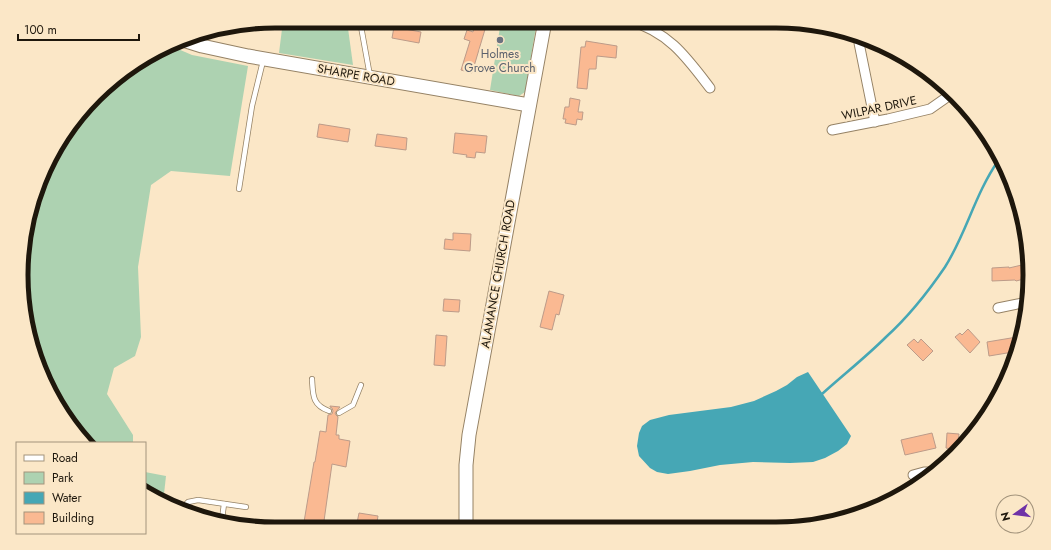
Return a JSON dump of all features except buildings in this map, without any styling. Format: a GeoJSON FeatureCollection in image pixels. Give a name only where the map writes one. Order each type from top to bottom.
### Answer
{"type":"FeatureCollection","features":[{"type":"Feature","properties":{"kind":"main road","name":"ALAMANCE CHURCH ROAD"},"geometry":{"type":"LineString","coordinates":[[466,522],[466,465],[469,435],[544,28]]}},
{"type":"Feature","properties":{"kind":"main road","name":"SHARPE ROAD"},"geometry":{"type":"LineString","coordinates":[[192,43],[263,58],[529,106]]}},
{"type":"Feature","properties":{"kind":"street"},"geometry":{"type":"LineString","coordinates":[[650,28],[684,54],[710,88]]}},
{"type":"Feature","properties":{"kind":"street"},"geometry":{"type":"LineString","coordinates":[[859,43],[875,122]]}},
{"type":"Feature","properties":{"kind":"street","name":"WILPAR DRIVE"},"geometry":{"type":"LineString","coordinates":[[832,130],[930,109],[947,97]]}},
{"type":"Feature","properties":{"kind":"street"},"geometry":{"type":"LineString","coordinates":[[998,308],[1021,303]]}},
{"type":"Feature","properties":{"kind":"street"},"geometry":{"type":"LineString","coordinates":[[913,475],[925,472]]}},
{"type":"Feature","properties":{"kind":"lane"},"geometry":{"type":"LineString","coordinates":[[361,28],[370,78]]}},
{"type":"Feature","properties":{"kind":"lane"},"geometry":{"type":"LineString","coordinates":[[239,189],[252,106],[263,58]]}},
{"type":"Feature","properties":{"kind":"lane"},"geometry":{"type":"LineString","coordinates":[[312,379],[313,396],[320,408],[329,411]]}},
{"type":"Feature","properties":{"kind":"lane"},"geometry":{"type":"LineString","coordinates":[[339,412],[353,405],[361,385]]}},
{"type":"Feature","properties":{"kind":"lane"},"geometry":{"type":"LineString","coordinates":[[185,505],[188,502],[198,500],[246,507]]}},
{"type":"Feature","properties":{"kind":"lane"},"geometry":{"type":"LineString","coordinates":[[222,516],[224,504]]}},
{"type":"Feature","properties":{"kind":"green space"},"geometry":{"type":"Polygon","coordinates":[[[282,28],[348,28],[353,65],[279,53],[282,28]]]}},
{"type":"Feature","properties":{"kind":"green space"},"geometry":{"type":"Polygon","coordinates":[[[500,28],[536,28],[525,92],[519,96],[490,90],[500,28]]]}},
{"type":"Feature","properties":{"kind":"green space"},"geometry":{"type":"Polygon","coordinates":[[[177,48],[192,55],[248,66],[230,176],[171,171],[151,185],[138,267],[141,337],[135,356],[114,368],[107,394],[133,435],[133,442],[93,442],[70,412],[53,384],[36,339],[30,307],[28,275],[30,243],[36,211],[47,180],[61,151],[79,125],[100,100],[112,89],[151,61],[177,48]]]}},
{"type":"Feature","properties":{"kind":"green space"},"geometry":{"type":"Polygon","coordinates":[[[146,472],[166,476],[164,496],[146,486],[146,472]]]}},
{"type":"Feature","properties":{"kind":"water"},"geometry":{"type":"Polygon","coordinates":[[[808,372],[851,436],[847,444],[825,458],[813,462],[753,462],[720,465],[668,474],[657,472],[650,468],[639,456],[637,446],[639,433],[642,426],[650,420],[669,415],[731,407],[754,401],[776,391],[797,377],[808,372]]]}},
{"type":"Feature","properties":{"kind":"waterway"},"geometry":{"type":"LineString","coordinates":[[820,394],[822,394],[862,359],[894,329],[910,313],[932,286],[945,267],[959,241],[983,187],[997,163]]}},
{"type":"Feature","properties":{"kind":"place","name":"Holmes Grove Church"},"geometry":{"type":"Point","coordinates":[500,40]}}]}
